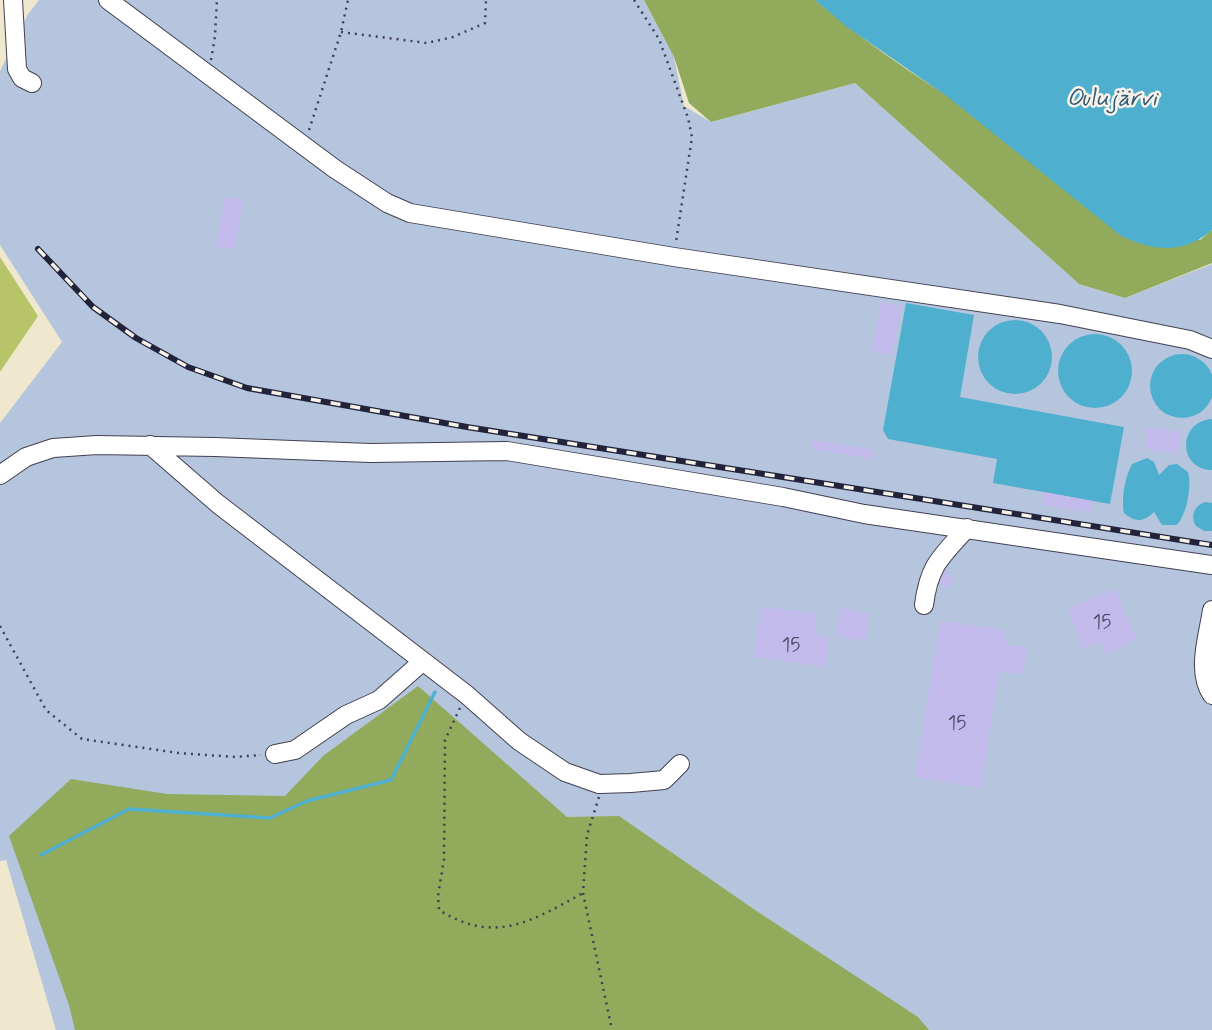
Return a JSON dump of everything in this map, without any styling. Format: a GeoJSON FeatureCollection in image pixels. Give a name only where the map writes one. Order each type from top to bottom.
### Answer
{"type":"FeatureCollection","features":[{"type":"Feature","properties":{"kind":"street"},"geometry":{"type":"LineString","coordinates":[[13,0],[17,69],[22,78],[33,83]]}},
{"type":"Feature","properties":{"kind":"street"},"geometry":{"type":"LineString","coordinates":[[108,0],[306,147],[387,203],[410,213],[674,257],[1059,314],[1190,340],[1212,349]]}},
{"type":"Feature","properties":{"kind":"street"},"geometry":{"type":"LineString","coordinates":[[0,475],[26,457],[53,448],[150,445],[370,453],[507,451],[783,496],[864,514],[1212,565]]}},
{"type":"Feature","properties":{"kind":"street"},"geometry":{"type":"LineString","coordinates":[[150,445],[218,504],[467,695],[519,741],[565,772],[599,784],[664,780],[680,764]]}},
{"type":"Feature","properties":{"kind":"street"},"geometry":{"type":"LineString","coordinates":[[924,605],[927,582],[933,567],[967,528]]}},
{"type":"Feature","properties":{"kind":"street"},"geometry":{"type":"LineString","coordinates":[[1212,610],[1204,661],[1207,687],[1212,695]]}},
{"type":"Feature","properties":{"kind":"street"},"geometry":{"type":"LineString","coordinates":[[275,754],[296,750],[346,715],[379,700],[422,663]]}},
{"type":"Feature","properties":{"kind":"path"},"geometry":{"type":"LineString","coordinates":[[208,74],[215,36],[217,0]]}},
{"type":"Feature","properties":{"kind":"path"},"geometry":{"type":"LineString","coordinates":[[306,147],[310,123],[341,32],[348,0]]}},
{"type":"Feature","properties":{"kind":"path"},"geometry":{"type":"LineString","coordinates":[[341,32],[427,43],[453,37],[485,23],[486,0]]}},
{"type":"Feature","properties":{"kind":"path"},"geometry":{"type":"LineString","coordinates":[[634,0],[659,39],[688,118],[692,137],[674,257]]}},
{"type":"Feature","properties":{"kind":"path"},"geometry":{"type":"LineString","coordinates":[[0,626],[46,710],[82,739],[178,753],[236,757],[275,754]]}},
{"type":"Feature","properties":{"kind":"path"},"geometry":{"type":"LineString","coordinates":[[467,695],[445,740],[444,859],[438,896],[439,910],[459,922],[481,927],[514,926],[542,916],[583,893]]}},
{"type":"Feature","properties":{"kind":"path"},"geometry":{"type":"LineString","coordinates":[[599,784],[599,803],[587,835],[584,852],[583,893],[612,1030]]}},
{"type":"Feature","properties":{"kind":"shaded area"},"geometry":{"type":"Polygon","coordinates":[[[39,0],[644,0],[674,57],[684,106],[711,122],[855,83],[1079,284],[1125,298],[1212,264],[1212,1030],[56,1030],[6,860],[0,861],[0,423],[62,342],[0,245],[0,71],[28,14],[39,0]]]}},
{"type":"Feature","properties":{"kind":"green space"},"geometry":{"type":"Polygon","coordinates":[[[644,0],[815,0],[906,68],[1002,129],[1200,240],[1212,230],[1212,263],[1125,298],[1079,284],[855,83],[711,122],[689,103],[674,57],[644,0]]]}},
{"type":"Feature","properties":{"kind":"green space"},"geometry":{"type":"Polygon","coordinates":[[[0,257],[38,316],[0,372],[0,257]]]}},
{"type":"Feature","properties":{"kind":"green space"},"geometry":{"type":"Polygon","coordinates":[[[418,686],[567,817],[619,816],[755,910],[918,1017],[929,1030],[75,1030],[69,1005],[9,836],[71,779],[167,794],[285,796],[323,756],[418,686]]]}},
{"type":"Feature","properties":{"kind":"water","name":"Oulujärvi"},"geometry":{"type":"Polygon","coordinates":[[[815,0],[1212,0],[1212,230],[1190,244],[1168,248],[1145,245],[1121,236],[948,97],[847,27],[815,0]]]}},
{"type":"Feature","properties":{"kind":"water"},"geometry":{"type":"Polygon","coordinates":[[[906,303],[974,315],[960,397],[1124,427],[1110,504],[993,483],[997,459],[888,439],[883,430],[906,303]]]}},
{"type":"Feature","properties":{"kind":"water"},"geometry":{"type":"Polygon","coordinates":[[[1015,320],[1029,323],[1041,331],[1049,343],[1052,357],[1049,371],[1041,383],[1029,391],[1015,394],[1001,391],[989,383],[981,371],[978,357],[981,343],[989,331],[1001,323],[1015,320]]]}},
{"type":"Feature","properties":{"kind":"water"},"geometry":{"type":"Polygon","coordinates":[[[1095,334],[1109,337],[1121,345],[1129,357],[1132,371],[1129,385],[1121,397],[1109,405],[1095,408],[1081,405],[1069,397],[1061,385],[1058,371],[1061,357],[1069,345],[1081,337],[1095,334]]]}},
{"type":"Feature","properties":{"kind":"water"},"geometry":{"type":"Polygon","coordinates":[[[1182,354],[1205,363],[1214,386],[1205,409],[1182,418],[1159,409],[1150,386],[1159,363],[1182,354]]]}},
{"type":"Feature","properties":{"kind":"water"},"geometry":{"type":"Polygon","coordinates":[[[1212,419],[1212,470],[1201,468],[1192,462],[1186,445],[1193,428],[1212,419]]]}},
{"type":"Feature","properties":{"kind":"water"},"geometry":{"type":"Polygon","coordinates":[[[1147,458],[1154,462],[1159,475],[1169,465],[1177,464],[1188,472],[1188,500],[1177,525],[1162,525],[1154,512],[1139,520],[1124,513],[1123,495],[1132,464],[1147,458]]]}},
{"type":"Feature","properties":{"kind":"water"},"geometry":{"type":"Polygon","coordinates":[[[1205,502],[1212,503],[1212,531],[1204,531],[1194,522],[1196,509],[1205,502]]]}},
{"type":"Feature","properties":{"kind":"building"},"geometry":{"type":"Polygon","coordinates":[[[225,196],[243,200],[235,249],[216,246],[225,196]]]}},
{"type":"Feature","properties":{"kind":"building"},"geometry":{"type":"Polygon","coordinates":[[[881,302],[901,306],[892,355],[872,351],[881,302]]]}},
{"type":"Feature","properties":{"kind":"building"},"geometry":{"type":"Polygon","coordinates":[[[1147,427],[1181,432],[1178,454],[1145,449],[1147,427]]]}},
{"type":"Feature","properties":{"kind":"building"},"geometry":{"type":"Polygon","coordinates":[[[813,440],[874,450],[873,459],[812,449],[813,440]]]}},
{"type":"Feature","properties":{"kind":"building"},"geometry":{"type":"Polygon","coordinates":[[[1044,492],[1092,501],[1090,513],[1042,505],[1044,492]]]}},
{"type":"Feature","properties":{"kind":"building"},"geometry":{"type":"Polygon","coordinates":[[[942,571],[949,572],[948,576],[953,577],[951,587],[940,585],[942,571]]]}},
{"type":"Feature","properties":{"kind":"building"},"geometry":{"type":"Polygon","coordinates":[[[1115,589],[1136,639],[1107,654],[1100,642],[1083,649],[1068,608],[1115,589]]]}},
{"type":"Feature","properties":{"kind":"building"},"geometry":{"type":"Polygon","coordinates":[[[761,607],[817,613],[814,634],[829,636],[825,667],[753,657],[761,607]]]}},
{"type":"Feature","properties":{"kind":"building"},"geometry":{"type":"Polygon","coordinates":[[[841,608],[869,614],[865,641],[836,636],[841,608]]]}},
{"type":"Feature","properties":{"kind":"building"},"geometry":{"type":"Polygon","coordinates":[[[940,621],[1006,630],[1005,644],[1027,647],[1023,674],[999,671],[981,788],[915,777],[940,621]]]}},
{"type":"Feature","properties":{"kind":"waterway"},"geometry":{"type":"LineString","coordinates":[[41,855],[129,809],[270,818],[307,801],[391,780],[435,692]]}},
{"type":"Feature","properties":{"kind":"railway"},"geometry":{"type":"LineString","coordinates":[[38,249],[93,307],[136,338],[188,367],[247,388],[467,427],[1212,545]]}}]}
